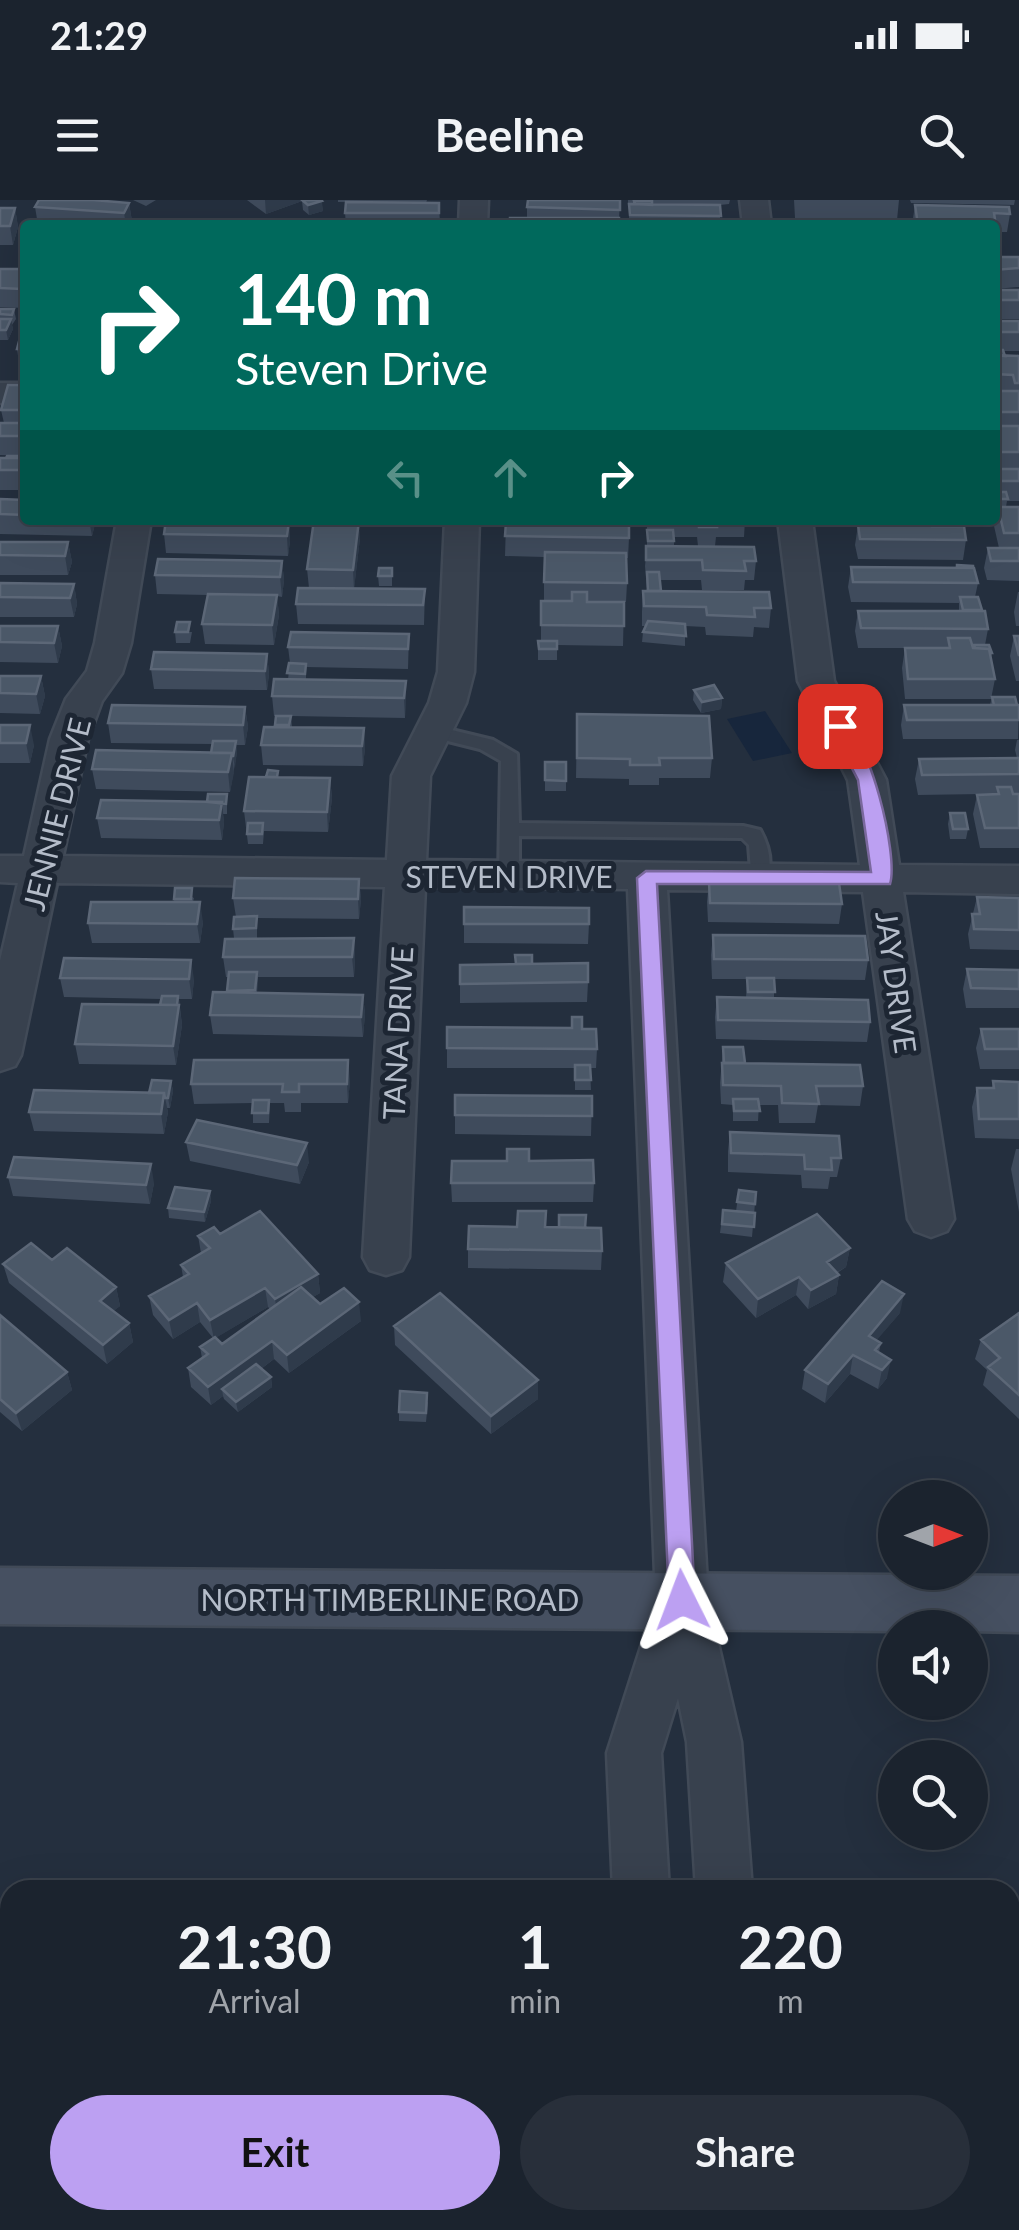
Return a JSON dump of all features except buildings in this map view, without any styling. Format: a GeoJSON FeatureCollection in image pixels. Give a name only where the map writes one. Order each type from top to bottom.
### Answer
{"type":"FeatureCollection","features":[{"type":"Feature","properties":{"kind":"main road","name":"NORTH TIMBERLINE ROAD"},"geometry":{"type":"LineString","coordinates":[[0,1596],[1019,1604]]}},
{"type":"Feature","properties":{"kind":"street","name":"JENNIE DRIVE"},"geometry":{"type":"LineString","coordinates":[[0,1055],[69,740],[84,699],[104,673],[114,643],[133,525]]}},
{"type":"Feature","properties":{"kind":"street"},"geometry":{"type":"LineString","coordinates":[[430,731],[450,698],[456,672],[462,525]]}},
{"type":"Feature","properties":{"kind":"street","name":"JAY DRIVE"},"geometry":{"type":"LineString","coordinates":[[796,525],[816,682],[867,780],[931,1219]]}},
{"type":"Feature","properties":{"kind":"street","name":"TANA DRIVE"},"geometry":{"type":"LineString","coordinates":[[386,1257],[409,809],[416,754],[430,731]]}},
{"type":"Feature","properties":{"kind":"street","name":"STEVEN DRIVE"},"geometry":{"type":"LineString","coordinates":[[0,869],[1019,880]]}},
{"type":"Feature","properties":{"kind":"street"},"geometry":{"type":"LineString","coordinates":[[646,878],[682,1600],[714,1742],[723,1880]]}},
{"type":"Feature","properties":{"kind":"street"},"geometry":{"type":"LineString","coordinates":[[640,1880],[634,1753],[682,1600]]}},
{"type":"Feature","properties":{"kind":"lane"},"geometry":{"type":"LineString","coordinates":[[430,731],[486,744],[510,758],[509,876]]}},
{"type":"Feature","properties":{"kind":"lane"},"geometry":{"type":"LineString","coordinates":[[510,828],[743,832],[754,835],[759,845],[759,878]]}},
{"type":"Feature","properties":{"kind":"water"},"geometry":{"type":"Polygon","coordinates":[[[765,711],[792,753],[753,761],[727,719],[765,711]]]}},
{"type":"Feature","properties":{"kind":"route"},"geometry":{"type":"LineString","coordinates":[[682,1600],[646,878],[882,879],[867,780],[840,726]]}}]}
